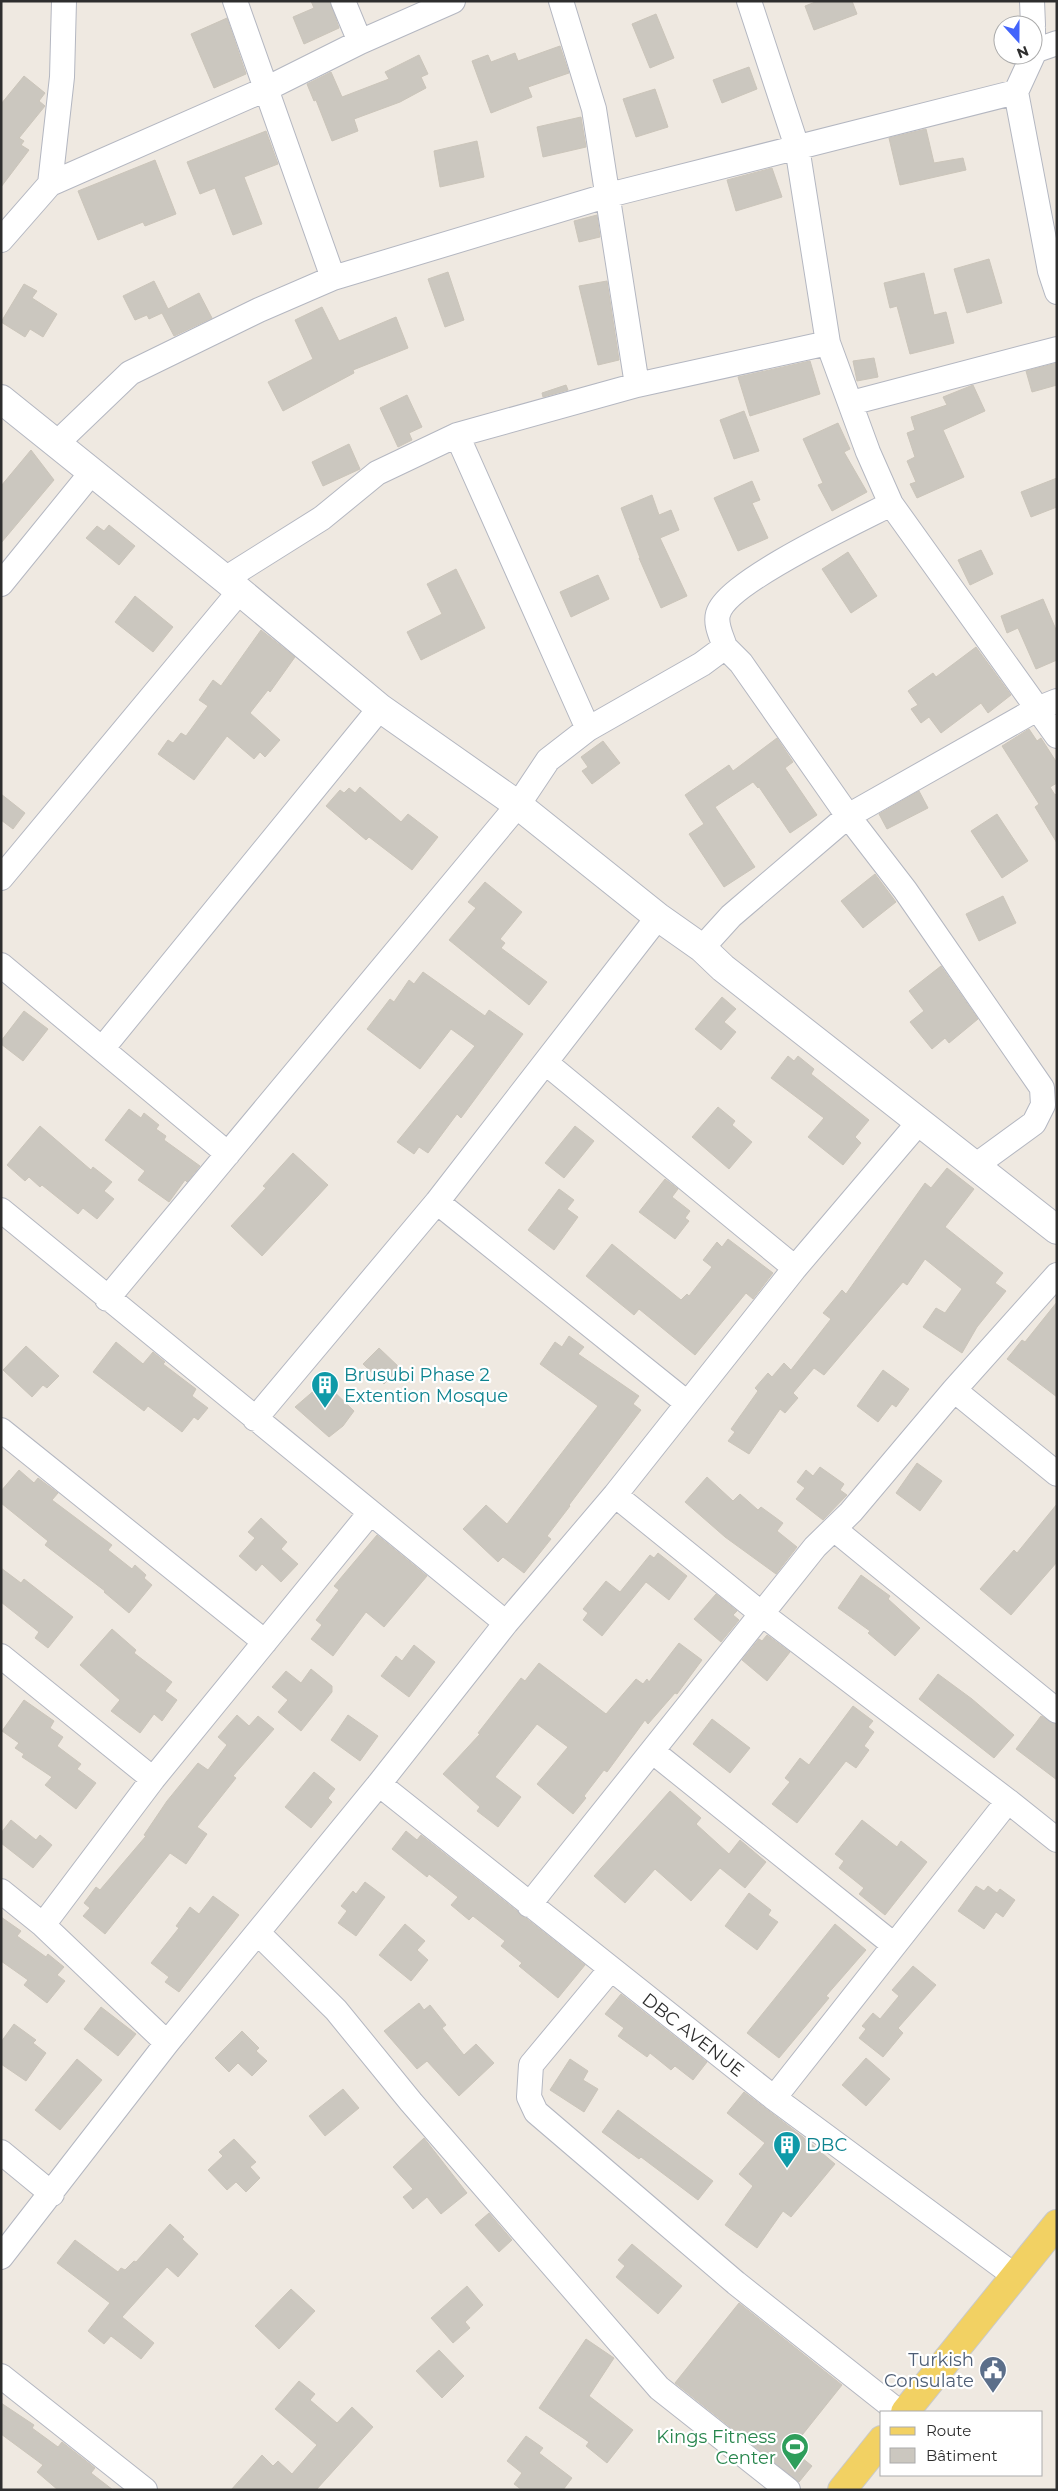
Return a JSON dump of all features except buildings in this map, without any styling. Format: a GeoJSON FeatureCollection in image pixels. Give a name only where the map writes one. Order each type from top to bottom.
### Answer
{"type":"FeatureCollection","features":[{"type":"Feature","properties":{"kind":"main road"},"geometry":{"type":"LineString","coordinates":[[906,2411],[1057,2224]]}},
{"type":"Feature","properties":{"kind":"main road"},"geometry":{"type":"LineString","coordinates":[[842,2490],[880,2442]]}},
{"type":"Feature","properties":{"kind":"street"},"geometry":{"type":"LineString","coordinates":[[50,184],[62,77],[64,1]]}},
{"type":"Feature","properties":{"kind":"street"},"geometry":{"type":"LineString","coordinates":[[235,1],[333,278]]}},
{"type":"Feature","properties":{"kind":"street"},"geometry":{"type":"LineString","coordinates":[[343,1],[360,42]]}},
{"type":"Feature","properties":{"kind":"street"},"geometry":{"type":"LineString","coordinates":[[1,240],[50,184],[266,89],[360,42],[453,1]]}},
{"type":"Feature","properties":{"kind":"street"},"geometry":{"type":"LineString","coordinates":[[561,1],[594,110],[609,196],[636,385]]}},
{"type":"Feature","properties":{"kind":"street"},"geometry":{"type":"LineString","coordinates":[[750,1],[797,147],[828,343],[868,452],[891,504],[1047,705],[1057,736]]}},
{"type":"Feature","properties":{"kind":"street"},"geometry":{"type":"LineString","coordinates":[[1032,1],[1033,15]]}},
{"type":"Feature","properties":{"kind":"street"},"geometry":{"type":"LineString","coordinates":[[1043,45],[1057,43]]}},
{"type":"Feature","properties":{"kind":"street"},"geometry":{"type":"LineString","coordinates":[[1026,65],[1016,92],[1050,271],[1057,292]]}},
{"type":"Feature","properties":{"kind":"street"},"geometry":{"type":"LineString","coordinates":[[57,443],[130,373],[259,310],[333,278],[609,196],[1016,92]]}},
{"type":"Feature","properties":{"kind":"street"},"geometry":{"type":"LineString","coordinates":[[1,878],[232,585],[322,518],[378,473],[457,434],[636,385],[828,343]]}},
{"type":"Feature","properties":{"kind":"street"},"geometry":{"type":"LineString","coordinates":[[851,402],[1057,349]]}},
{"type":"Feature","properties":{"kind":"street"},"geometry":{"type":"LineString","coordinates":[[1,399],[232,585],[380,708],[518,805],[658,917],[702,948],[722,968],[1057,1230]]}},
{"type":"Feature","properties":{"kind":"street"},"geometry":{"type":"LineString","coordinates":[[457,434],[588,729]]}},
{"type":"Feature","properties":{"kind":"street"},"geometry":{"type":"LineString","coordinates":[[1,584],[92,472]]}},
{"type":"Feature","properties":{"kind":"street"},"geometry":{"type":"LineString","coordinates":[[891,504],[786,557],[728,599],[718,612],[717,623],[725,647],[741,663],[848,816],[905,890],[1042,1088],[1043,1105],[1034,1123],[975,1166]]}},
{"type":"Feature","properties":{"kind":"street"},"geometry":{"type":"LineString","coordinates":[[107,1299],[518,805],[548,760],[588,729],[702,664],[725,647]]}},
{"type":"Feature","properties":{"kind":"street"},"geometry":{"type":"LineString","coordinates":[[702,948],[731,916],[848,816],[1047,705]]}},
{"type":"Feature","properties":{"kind":"street"},"geometry":{"type":"LineString","coordinates":[[102,1049],[380,708]]}},
{"type":"Feature","properties":{"kind":"street"},"geometry":{"type":"LineString","coordinates":[[255,1418],[437,1202],[658,917]]}},
{"type":"Feature","properties":{"kind":"street"},"geometry":{"type":"LineString","coordinates":[[1,965],[228,1154]]}},
{"type":"Feature","properties":{"kind":"street"},"geometry":{"type":"LineString","coordinates":[[546,1063],[795,1268]]}},
{"type":"Feature","properties":{"kind":"street"},"geometry":{"type":"LineString","coordinates":[[1,2258],[167,2043],[379,1784],[506,1623],[616,1495],[795,1268],[920,1121]]}},
{"type":"Feature","properties":{"kind":"street"},"geometry":{"type":"LineString","coordinates":[[437,1202],[688,1403]]}},
{"type":"Feature","properties":{"kind":"street"},"geometry":{"type":"LineString","coordinates":[[1,1210],[107,1299],[506,1623]]}},
{"type":"Feature","properties":{"kind":"street"},"geometry":{"type":"LineString","coordinates":[[528,1905],[815,1547],[834,1529],[954,1390],[1057,1275]]}},
{"type":"Feature","properties":{"kind":"street"},"geometry":{"type":"LineString","coordinates":[[954,1390],[1057,1474]]}},
{"type":"Feature","properties":{"kind":"street"},"geometry":{"type":"LineString","coordinates":[[1,1430],[265,1642]]}},
{"type":"Feature","properties":{"kind":"street"},"geometry":{"type":"LineString","coordinates":[[616,1495],[762,1614],[1057,1840]]}},
{"type":"Feature","properties":{"kind":"street"},"geometry":{"type":"LineString","coordinates":[[43,1925],[153,1779],[370,1513]]}},
{"type":"Feature","properties":{"kind":"street"},"geometry":{"type":"LineString","coordinates":[[834,1529],[1057,1712]]}},
{"type":"Feature","properties":{"kind":"street"},"geometry":{"type":"LineString","coordinates":[[1,1656],[153,1779]]}},
{"type":"Feature","properties":{"kind":"street"},"geometry":{"type":"LineString","coordinates":[[652,1751],[894,1945]]}},
{"type":"Feature","properties":{"kind":"street","name":"DBC AVENUE"},"geometry":{"type":"LineString","coordinates":[[379,1784],[528,1905],[774,2098],[1015,2276]]}},
{"type":"Feature","properties":{"kind":"street"},"geometry":{"type":"LineString","coordinates":[[774,2098],[1008,1801]]}},
{"type":"Feature","properties":{"kind":"street"},"geometry":{"type":"LineString","coordinates":[[1,1891],[43,1925],[167,2043]]}},
{"type":"Feature","properties":{"kind":"street"},"geometry":{"type":"LineString","coordinates":[[258,1933],[336,2010],[418,2109],[659,2388],[788,2490]]}},
{"type":"Feature","properties":{"kind":"street"},"geometry":{"type":"LineString","coordinates":[[610,1970],[531,2065],[529,2097],[536,2112],[736,2283],[898,2411]]}},
{"type":"Feature","properties":{"kind":"street"},"geometry":{"type":"LineString","coordinates":[[1,2152],[52,2194]]}},
{"type":"Feature","properties":{"kind":"street"},"geometry":{"type":"LineString","coordinates":[[1,2376],[145,2490]]}},
{"type":"Feature","properties":{"kind":"place","name":"Brusubi Phase 2 Extention Mosque"},"geometry":{"type":"Point","coordinates":[325,1409]}},
{"type":"Feature","properties":{"kind":"place","name":"DBC"},"geometry":{"type":"Point","coordinates":[787,2169]}},
{"type":"Feature","properties":{"kind":"place","name":"Turkish Consulate"},"geometry":{"type":"Point","coordinates":[993,2394]}},
{"type":"Feature","properties":{"kind":"place","name":"Kings Fitness Center"},"geometry":{"type":"Point","coordinates":[795,2471]}}]}
